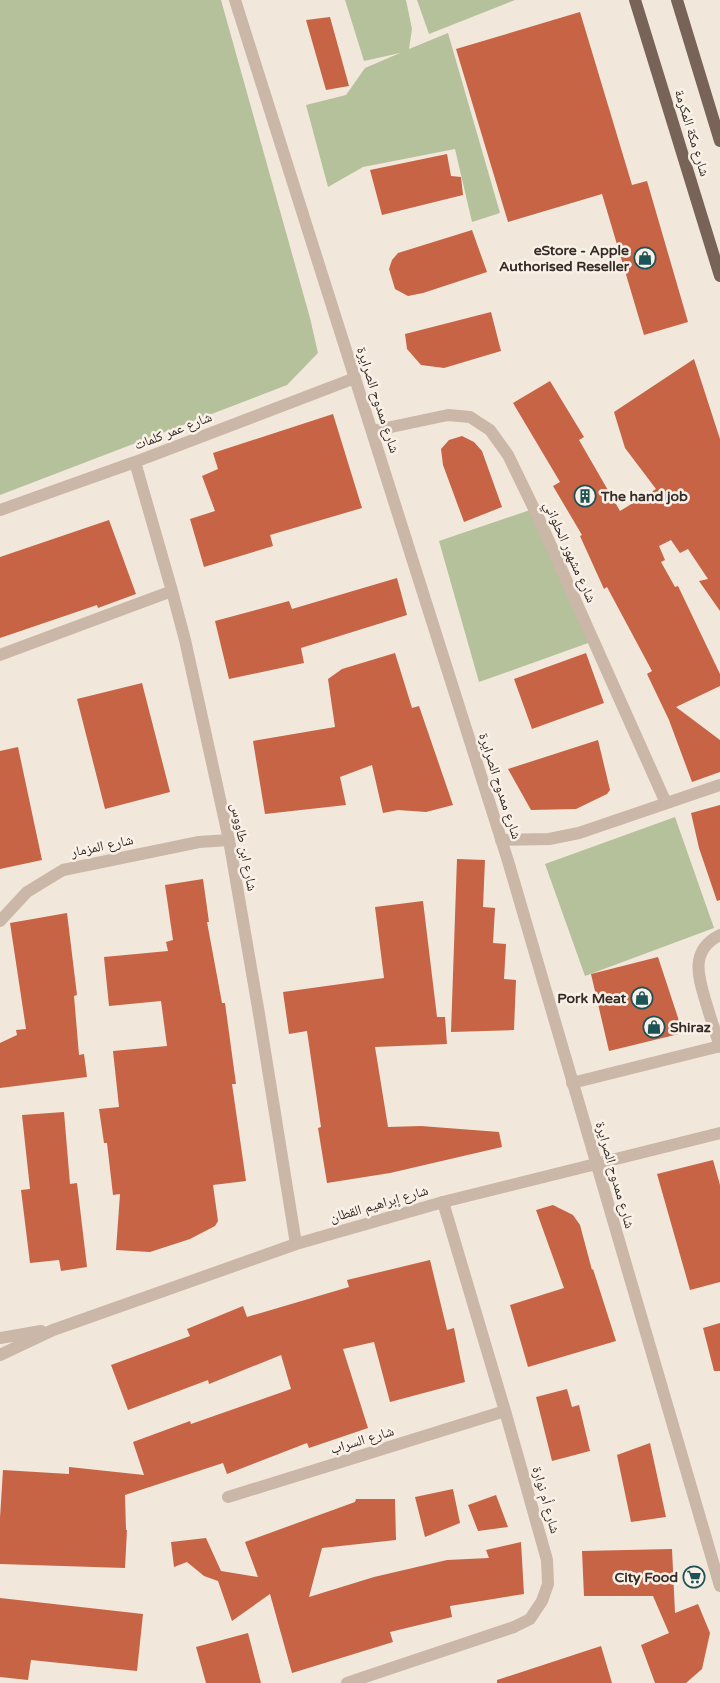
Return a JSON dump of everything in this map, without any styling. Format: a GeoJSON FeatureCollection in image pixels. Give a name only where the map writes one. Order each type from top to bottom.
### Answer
{"type":"FeatureCollection","features":[{"type":"Feature","properties":{"kind":"main road","name":"شارع مكة المكرمة"},"geometry":{"type":"LineString","coordinates":[[635,0],[720,276]]}},
{"type":"Feature","properties":{"kind":"main road","name":"شارع مكة المكرمة"},"geometry":{"type":"LineString","coordinates":[[677,0],[720,141]]}},
{"type":"Feature","properties":{"kind":"street","name":"شارع ممدوح الصرايرة"},"geometry":{"type":"LineString","coordinates":[[235,0],[511,869],[720,1586]]}},
{"type":"Feature","properties":{"kind":"street","name":"شارع عمر كلمات"},"geometry":{"type":"LineString","coordinates":[[0,510],[135,462],[356,378]]}},
{"type":"Feature","properties":{"kind":"street","name":"شارع مشهور الحلواني"},"geometry":{"type":"LineString","coordinates":[[372,431],[448,415],[470,417],[490,430],[508,455],[540,519],[666,803]]}},
{"type":"Feature","properties":{"kind":"street","name":"شارع ابن طاووس"},"geometry":{"type":"LineString","coordinates":[[135,462],[185,640],[229,840],[296,1244]]}},
{"type":"Feature","properties":{"kind":"street"},"geometry":{"type":"LineString","coordinates":[[0,655],[172,591]]}},
{"type":"Feature","properties":{"kind":"street"},"geometry":{"type":"LineString","coordinates":[[501,840],[549,839],[579,833],[720,785]]}},
{"type":"Feature","properties":{"kind":"street","name":"شارع المزمار"},"geometry":{"type":"LineString","coordinates":[[0,921],[27,892],[63,870],[199,842],[229,840]]}},
{"type":"Feature","properties":{"kind":"street"},"geometry":{"type":"LineString","coordinates":[[572,1083],[720,1047],[698,976],[698,960],[705,946],[720,935]]}},
{"type":"Feature","properties":{"kind":"street","name":"شارع إبراهيم القطان"},"geometry":{"type":"LineString","coordinates":[[0,1355],[53,1330],[296,1244],[443,1202],[720,1133]]}},
{"type":"Feature","properties":{"kind":"street","name":"شارع أم نوارة"},"geometry":{"type":"LineString","coordinates":[[347,1683],[514,1627],[530,1619],[542,1601],[548,1584],[547,1560],[443,1202]]}},
{"type":"Feature","properties":{"kind":"street","name":"شارع إبراهيم القطان"},"geometry":{"type":"LineString","coordinates":[[0,1338],[53,1330]]}},
{"type":"Feature","properties":{"kind":"street","name":"شارع السراب"},"geometry":{"type":"LineString","coordinates":[[228,1498],[505,1411]]}},
{"type":"Feature","properties":{"kind":"green space"},"geometry":{"type":"Polygon","coordinates":[[[0,0],[221,0],[310,318],[318,353],[287,385],[0,495],[0,0]]]}},
{"type":"Feature","properties":{"kind":"green space"},"geometry":{"type":"Polygon","coordinates":[[[345,0],[406,0],[412,29],[409,49],[448,33],[500,213],[472,222],[455,149],[363,167],[328,187],[306,105],[346,95],[365,68],[400,53],[364,61],[345,0]]]}},
{"type":"Feature","properties":{"kind":"green space"},"geometry":{"type":"Polygon","coordinates":[[[417,0],[515,0],[429,34],[417,0]]]}},
{"type":"Feature","properties":{"kind":"green space"},"geometry":{"type":"Polygon","coordinates":[[[533,509],[591,642],[479,682],[439,541],[533,509]]]}},
{"type":"Feature","properties":{"kind":"green space"},"geometry":{"type":"Polygon","coordinates":[[[675,817],[714,928],[585,976],[545,864],[675,817]]]}},
{"type":"Feature","properties":{"kind":"building"},"geometry":{"type":"Polygon","coordinates":[[[580,12],[632,185],[647,181],[688,322],[644,335],[602,194],[508,222],[456,49],[580,12]]]}},
{"type":"Feature","properties":{"kind":"building"},"geometry":{"type":"Polygon","coordinates":[[[330,17],[349,86],[326,90],[306,20],[330,17]]]}},
{"type":"Feature","properties":{"kind":"building"},"geometry":{"type":"Polygon","coordinates":[[[447,154],[451,176],[461,177],[463,195],[382,215],[370,170],[447,154]]]}},
{"type":"Feature","properties":{"kind":"building"},"geometry":{"type":"Polygon","coordinates":[[[472,230],[487,272],[408,296],[395,289],[389,269],[392,260],[398,253],[472,230]]]}},
{"type":"Feature","properties":{"kind":"building"},"geometry":{"type":"Polygon","coordinates":[[[491,312],[501,351],[444,368],[421,365],[407,349],[405,334],[491,312]]]}},
{"type":"Feature","properties":{"kind":"building"},"geometry":{"type":"Polygon","coordinates":[[[694,359],[720,439],[720,611],[699,581],[708,579],[688,549],[680,553],[671,540],[659,546],[665,560],[661,562],[675,587],[678,586],[720,674],[720,686],[676,707],[720,740],[720,772],[692,782],[669,720],[647,674],[652,671],[607,587],[604,589],[580,536],[582,535],[553,486],[560,482],[513,403],[550,381],[584,437],[579,440],[620,511],[656,489],[625,448],[614,412],[694,359]]]}},
{"type":"Feature","properties":{"kind":"building"},"geometry":{"type":"Polygon","coordinates":[[[333,414],[362,508],[270,535],[273,546],[204,567],[190,519],[215,511],[202,476],[218,469],[213,453],[333,414]]]}},
{"type":"Feature","properties":{"kind":"building"},"geometry":{"type":"Polygon","coordinates":[[[462,436],[474,442],[482,451],[502,507],[464,522],[443,465],[441,449],[449,440],[462,436]]]}},
{"type":"Feature","properties":{"kind":"building"},"geometry":{"type":"Polygon","coordinates":[[[109,520],[136,594],[98,608],[97,605],[0,638],[0,557],[109,520]]]}},
{"type":"Feature","properties":{"kind":"building"},"geometry":{"type":"Polygon","coordinates":[[[397,578],[407,615],[301,648],[304,663],[229,679],[215,621],[289,601],[292,609],[397,578]]]}},
{"type":"Feature","properties":{"kind":"building"},"geometry":{"type":"Polygon","coordinates":[[[395,653],[412,708],[419,706],[453,805],[426,812],[398,810],[383,813],[372,765],[340,777],[346,805],[265,814],[253,741],[335,727],[328,679],[342,669],[395,653]]]}},
{"type":"Feature","properties":{"kind":"building"},"geometry":{"type":"Polygon","coordinates":[[[586,653],[604,703],[532,729],[514,679],[586,653]]]}},
{"type":"Feature","properties":{"kind":"building"},"geometry":{"type":"Polygon","coordinates":[[[142,683],[170,792],[105,809],[77,699],[142,683]]]}},
{"type":"Feature","properties":{"kind":"building"},"geometry":{"type":"Polygon","coordinates":[[[598,740],[610,790],[607,794],[576,809],[531,810],[508,769],[598,740]]]}},
{"type":"Feature","properties":{"kind":"building"},"geometry":{"type":"Polygon","coordinates":[[[18,747],[42,860],[0,869],[0,751],[18,747]]]}},
{"type":"Feature","properties":{"kind":"building"},"geometry":{"type":"Polygon","coordinates":[[[720,805],[720,900],[717,901],[699,848],[691,813],[720,805]]]}},
{"type":"Feature","properties":{"kind":"building"},"geometry":{"type":"Polygon","coordinates":[[[457,859],[485,860],[483,907],[495,908],[493,943],[506,944],[504,979],[516,980],[514,1030],[451,1032],[457,859]]]}},
{"type":"Feature","properties":{"kind":"building"},"geometry":{"type":"Polygon","coordinates":[[[203,879],[209,922],[207,922],[222,1003],[225,1003],[236,1084],[232,1084],[246,1181],[213,1185],[218,1221],[215,1226],[190,1239],[150,1252],[116,1250],[120,1194],[113,1195],[107,1143],[104,1143],[99,1109],[119,1107],[113,1051],[167,1046],[161,1001],[109,1006],[104,957],[168,951],[166,942],[173,940],[165,885],[203,879]]]}},
{"type":"Feature","properties":{"kind":"building"},"geometry":{"type":"Polygon","coordinates":[[[423,901],[437,1017],[445,1017],[447,1044],[375,1047],[388,1127],[421,1126],[499,1132],[502,1147],[390,1173],[327,1183],[318,1128],[321,1127],[307,1031],[289,1034],[283,992],[384,978],[375,907],[423,901]]]}},
{"type":"Feature","properties":{"kind":"building"},"geometry":{"type":"Polygon","coordinates":[[[67,913],[77,995],[74,996],[79,1055],[84,1054],[87,1077],[0,1088],[0,1043],[17,1035],[16,1030],[26,1029],[10,923],[67,913]]]}},
{"type":"Feature","properties":{"kind":"building"},"geometry":{"type":"Polygon","coordinates":[[[658,957],[683,1033],[609,1051],[591,974],[658,957]]]}},
{"type":"Feature","properties":{"kind":"building"},"geometry":{"type":"Polygon","coordinates":[[[64,1112],[70,1184],[77,1183],[87,1267],[61,1271],[59,1260],[30,1263],[21,1190],[30,1189],[22,1115],[64,1112]]]}},
{"type":"Feature","properties":{"kind":"building"},"geometry":{"type":"Polygon","coordinates":[[[713,1160],[720,1185],[720,1282],[690,1290],[657,1174],[713,1160]]]}},
{"type":"Feature","properties":{"kind":"building"},"geometry":{"type":"Polygon","coordinates":[[[553,1205],[573,1215],[580,1225],[592,1270],[616,1341],[528,1367],[510,1305],[564,1288],[536,1210],[553,1205]]]}},
{"type":"Feature","properties":{"kind":"building"},"geometry":{"type":"Polygon","coordinates":[[[430,1260],[447,1330],[454,1328],[465,1382],[390,1402],[374,1342],[343,1349],[368,1428],[309,1448],[307,1443],[227,1474],[223,1463],[125,1495],[127,1530],[125,1568],[0,1564],[3,1470],[69,1474],[69,1467],[144,1475],[133,1442],[190,1421],[191,1424],[291,1389],[281,1355],[209,1384],[208,1380],[128,1410],[111,1365],[190,1336],[187,1329],[243,1306],[247,1317],[349,1287],[347,1280],[430,1260]]]}},
{"type":"Feature","properties":{"kind":"building"},"geometry":{"type":"Polygon","coordinates":[[[720,1323],[720,1371],[714,1371],[703,1328],[720,1323]]]}},
{"type":"Feature","properties":{"kind":"building"},"geometry":{"type":"Polygon","coordinates":[[[567,1389],[572,1407],[579,1405],[590,1451],[552,1461],[536,1397],[567,1389]]]}},
{"type":"Feature","properties":{"kind":"building"},"geometry":{"type":"Polygon","coordinates":[[[650,1443],[666,1517],[631,1522],[617,1455],[650,1443]]]}},
{"type":"Feature","properties":{"kind":"building"},"geometry":{"type":"Polygon","coordinates":[[[453,1489],[460,1523],[425,1537],[415,1497],[453,1489]]]}},
{"type":"Feature","properties":{"kind":"building"},"geometry":{"type":"Polygon","coordinates":[[[496,1495],[508,1527],[478,1531],[468,1505],[496,1495]]]}},
{"type":"Feature","properties":{"kind":"building"},"geometry":{"type":"Polygon","coordinates":[[[356,1499],[395,1499],[396,1540],[322,1548],[309,1597],[374,1577],[447,1560],[489,1558],[486,1550],[521,1542],[524,1594],[450,1606],[452,1617],[390,1632],[393,1642],[292,1673],[270,1594],[232,1621],[218,1581],[204,1576],[187,1562],[174,1567],[171,1542],[206,1538],[221,1571],[258,1577],[245,1542],[355,1502],[356,1499]]]}},
{"type":"Feature","properties":{"kind":"building"},"geometry":{"type":"Polygon","coordinates":[[[672,1549],[675,1613],[698,1604],[710,1633],[702,1669],[686,1683],[655,1683],[641,1645],[669,1633],[653,1596],[584,1596],[582,1551],[672,1549]]]}},
{"type":"Feature","properties":{"kind":"building"},"geometry":{"type":"Polygon","coordinates":[[[0,1598],[143,1614],[137,1671],[31,1660],[28,1680],[0,1677],[0,1598]]]}},
{"type":"Feature","properties":{"kind":"building"},"geometry":{"type":"Polygon","coordinates":[[[248,1633],[261,1683],[206,1683],[196,1647],[248,1633]]]}},
{"type":"Feature","properties":{"kind":"building"},"geometry":{"type":"Polygon","coordinates":[[[601,1646],[612,1683],[497,1683],[497,1680],[601,1646]]]}},
{"type":"Feature","properties":{"kind":"place","name":"eStore - Apple Authorised Reseller"},"geometry":{"type":"Point","coordinates":[645,258]}},
{"type":"Feature","properties":{"kind":"place","name":"The hand job"},"geometry":{"type":"Point","coordinates":[585,496]}},
{"type":"Feature","properties":{"kind":"place","name":"Pork Meat"},"geometry":{"type":"Point","coordinates":[642,998]}},
{"type":"Feature","properties":{"kind":"place","name":"Shiraz"},"geometry":{"type":"Point","coordinates":[654,1027]}},
{"type":"Feature","properties":{"kind":"place","name":"City Food"},"geometry":{"type":"Point","coordinates":[694,1577]}}]}
